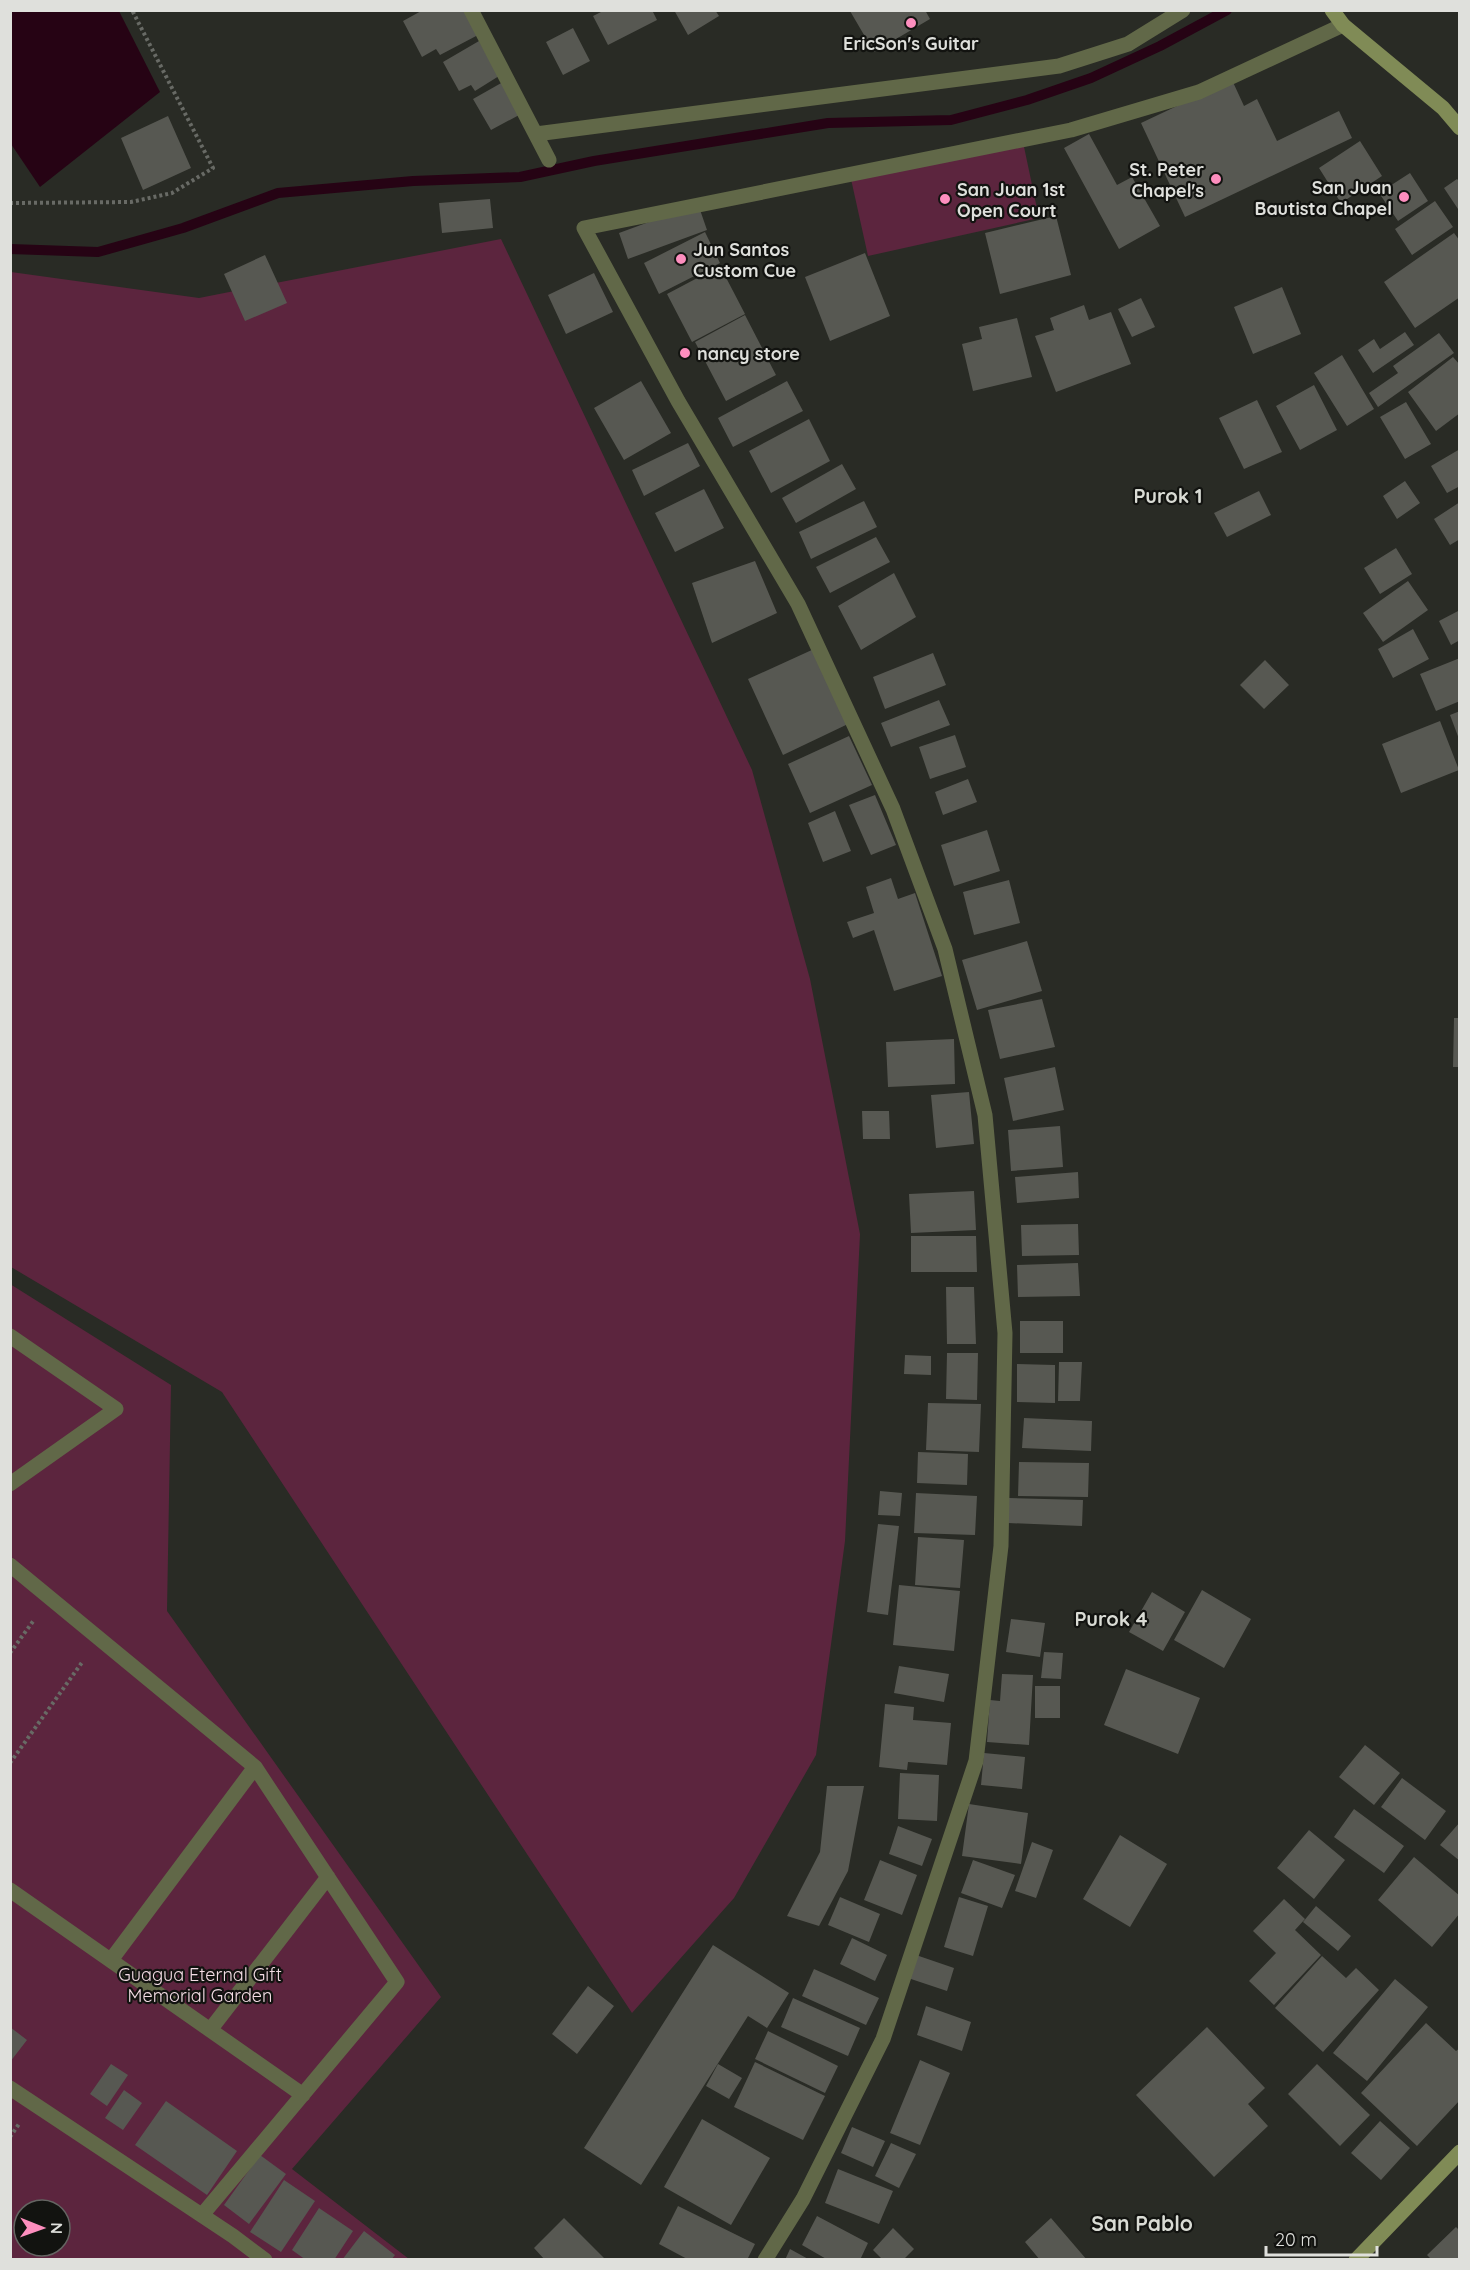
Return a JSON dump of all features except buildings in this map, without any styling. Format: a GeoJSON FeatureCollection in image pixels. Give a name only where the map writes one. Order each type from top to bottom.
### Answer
{"type":"FeatureCollection","features":[{"type":"Feature","properties":{"kind":"main road"},"geometry":{"type":"LineString","coordinates":[[1332,10],[1343,25],[1443,108],[1460,128]]}},
{"type":"Feature","properties":{"kind":"main road"},"geometry":{"type":"LineString","coordinates":[[1356,2259],[1460,2152]]}},
{"type":"Feature","properties":{"kind":"street"},"geometry":{"type":"LineString","coordinates":[[471,10],[549,160]]}},
{"type":"Feature","properties":{"kind":"street"},"geometry":{"type":"LineString","coordinates":[[536,134],[1059,66],[1128,44],[1183,10]]}},
{"type":"Feature","properties":{"kind":"street"},"geometry":{"type":"LineString","coordinates":[[765,2259],[803,2199],[883,2039],[976,1761],[1001,1546],[1005,1333],[985,1114],[945,949],[893,809],[798,604],[678,401],[584,228],[1071,130],[1199,92],[1343,25]]}},
{"type":"Feature","properties":{"kind":"street"},"geometry":{"type":"LineString","coordinates":[[10,1336],[116,1409],[10,1484]]}},
{"type":"Feature","properties":{"kind":"street"},"geometry":{"type":"LineString","coordinates":[[10,1565],[255,1767],[396,1982],[202,2215]]}},
{"type":"Feature","properties":{"kind":"street"},"geometry":{"type":"LineString","coordinates":[[111,1960],[255,1767]]}},
{"type":"Feature","properties":{"kind":"street"},"geometry":{"type":"LineString","coordinates":[[210,2030],[327,1877]]}},
{"type":"Feature","properties":{"kind":"street"},"geometry":{"type":"LineString","coordinates":[[10,1890],[303,2095]]}},
{"type":"Feature","properties":{"kind":"street"},"geometry":{"type":"LineString","coordinates":[[10,2088],[265,2259]]}},
{"type":"Feature","properties":{"kind":"path"},"geometry":{"type":"LineString","coordinates":[[10,203],[131,202],[172,193],[213,168],[132,10]]}},
{"type":"Feature","properties":{"kind":"path"},"geometry":{"type":"LineString","coordinates":[[10,1653],[50,1598]]}},
{"type":"Feature","properties":{"kind":"path"},"geometry":{"type":"LineString","coordinates":[[10,1762],[100,1638]]}},
{"type":"Feature","properties":{"kind":"green space","name":"San Juan 1st Open Court"},"geometry":{"type":"Polygon","coordinates":[[[1023,142],[1039,218],[868,256],[851,179],[1023,142]]]}},
{"type":"Feature","properties":{"kind":"green space"},"geometry":{"type":"Polygon","coordinates":[[[501,239],[752,770],[810,979],[860,1234],[845,1541],[816,1755],[734,1898],[632,2013],[222,1392],[11,1267],[11,272],[199,298],[501,239]]]}},
{"type":"Feature","properties":{"kind":"green space","name":"Guagua Eternal Gift Memorial Garden"},"geometry":{"type":"Polygon","coordinates":[[[10,1284],[171,1385],[167,1611],[441,1997],[292,2169],[409,2259],[11,2259],[10,1284]]]}},
{"type":"Feature","properties":{"kind":"shaded area"},"geometry":{"type":"Polygon","coordinates":[[[10,11],[119,11],[160,92],[40,187],[11,144],[10,11]]]}},
{"type":"Feature","properties":{"kind":"waterway"},"geometry":{"type":"LineString","coordinates":[[10,249],[98,252],[183,228],[278,193],[413,181],[520,177],[594,161],[828,123],[951,120],[1027,100],[1091,78],[1160,46],[1227,10]]}},
{"type":"Feature","properties":{"kind":"place","name":"EricSon's Guitar"},"geometry":{"type":"Point","coordinates":[911,23]}},
{"type":"Feature","properties":{"kind":"place","name":"St. Peter Chapel's"},"geometry":{"type":"Point","coordinates":[1216,179]}},
{"type":"Feature","properties":{"kind":"place","name":"San Juan Bautista Chapel"},"geometry":{"type":"Point","coordinates":[1404,197]}},
{"type":"Feature","properties":{"kind":"place","name":"San Juan 1st Open Court"},"geometry":{"type":"Point","coordinates":[945,199]}},
{"type":"Feature","properties":{"kind":"place","name":"Jun Santos Custom Cue"},"geometry":{"type":"Point","coordinates":[681,259]}},
{"type":"Feature","properties":{"kind":"place","name":"nancy store"},"geometry":{"type":"Point","coordinates":[685,353]}},
{"type":"Feature","properties":{"kind":"district","name":"Purok 1"},"geometry":{"type":"Point","coordinates":[1168,495]}},
{"type":"Feature","properties":{"kind":"district","name":"Purok 4"},"geometry":{"type":"Point","coordinates":[1111,1618]}},
{"type":"Feature","properties":{"kind":"district","name":"San Pablo"},"geometry":{"type":"Point","coordinates":[1142,2223]}}]}
